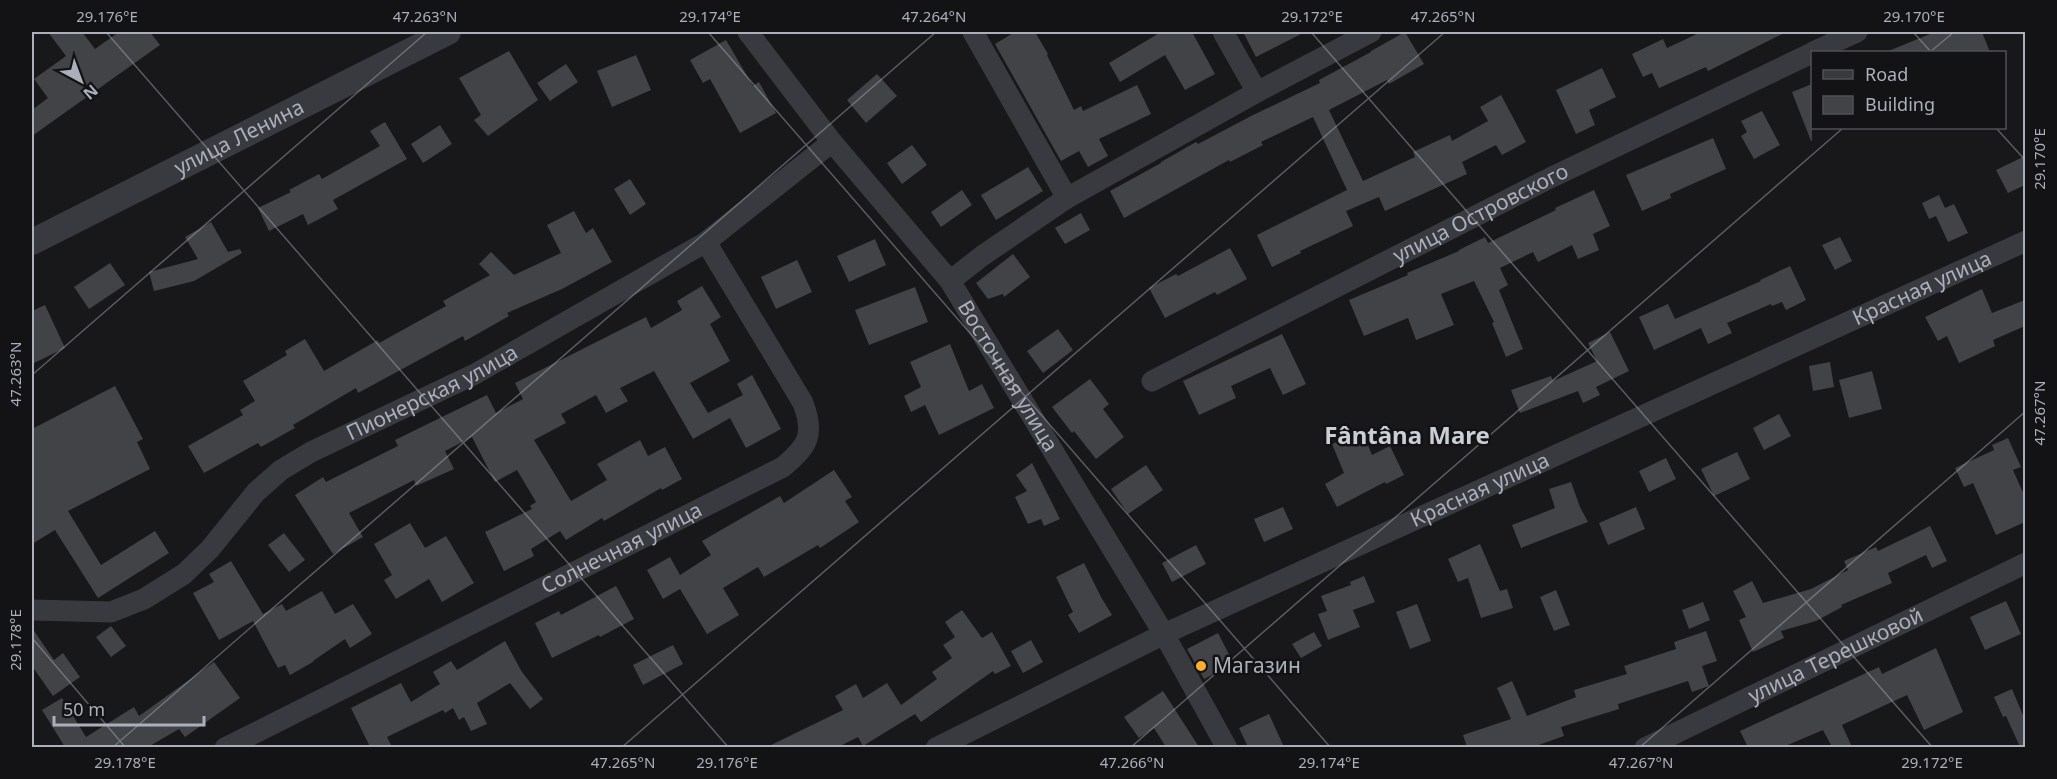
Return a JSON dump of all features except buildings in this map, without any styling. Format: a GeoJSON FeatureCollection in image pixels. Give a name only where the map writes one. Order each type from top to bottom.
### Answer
{"type":"FeatureCollection","features":[{"type":"Feature","properties":{"kind":"street","name":"улица Ленина"},"geometry":{"type":"LineString","coordinates":[[32,242],[448,32]]}},
{"type":"Feature","properties":{"kind":"street","name":"Восточная улица"},"geometry":{"type":"LineString","coordinates":[[748,32],[832,142],[950,281],[1164,634],[1227,747]]}},
{"type":"Feature","properties":{"kind":"street"},"geometry":{"type":"LineString","coordinates":[[973,32],[1067,198]]}},
{"type":"Feature","properties":{"kind":"street"},"geometry":{"type":"LineString","coordinates":[[1223,32],[1257,92]]}},
{"type":"Feature","properties":{"kind":"street"},"geometry":{"type":"LineString","coordinates":[[950,281],[982,256],[1067,198],[1257,92],[1371,32]]}},
{"type":"Feature","properties":{"kind":"street","name":"улица Островского"},"geometry":{"type":"LineString","coordinates":[[1817,51],[1857,32]]}},
{"type":"Feature","properties":{"kind":"street","name":"улица Островского"},"geometry":{"type":"LineString","coordinates":[[1152,381],[1552,177],[1811,54]]}},
{"type":"Feature","properties":{"kind":"street","name":"Пионерская улица"},"geometry":{"type":"LineString","coordinates":[[32,610],[111,612],[144,599],[184,574],[210,549],[256,492],[281,470],[311,452],[475,374],[706,242],[832,142]]}},
{"type":"Feature","properties":{"kind":"street","name":"Красная улица"},"geometry":{"type":"LineString","coordinates":[[936,747],[1164,634],[2025,241]]}},
{"type":"Feature","properties":{"kind":"street","name":"Солнечная улица"},"geometry":{"type":"LineString","coordinates":[[225,747],[783,467],[797,455],[807,440],[810,420],[803,403],[706,242]]}},
{"type":"Feature","properties":{"kind":"street","name":"улица Терешковой"},"geometry":{"type":"LineString","coordinates":[[1645,747],[2025,563]]}},
{"type":"Feature","properties":{"kind":"place","name":"Магазин"},"geometry":{"type":"Point","coordinates":[1201,666]}},
{"type":"Feature","properties":{"kind":"district","name":"Fântâna Mare"},"geometry":{"type":"Point","coordinates":[1407,436]}}]}
